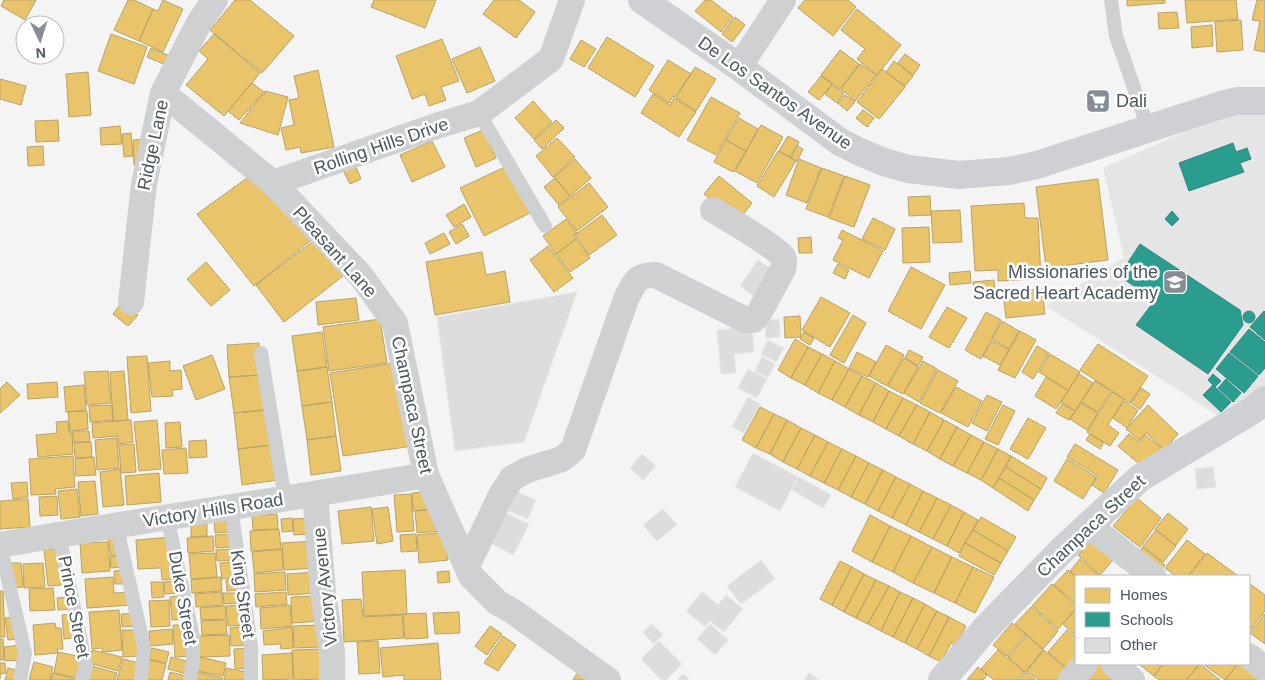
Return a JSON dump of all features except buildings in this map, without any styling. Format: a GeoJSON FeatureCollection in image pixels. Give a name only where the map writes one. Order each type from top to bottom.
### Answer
{"type":"FeatureCollection","features":[{"type":"Feature","properties":{"kind":"street","name":"Ridge Lane"},"geometry":{"type":"LineString","coordinates":[[131,302],[144,184],[163,93],[200,21],[215,0]]}},
{"type":"Feature","properties":{"kind":"street","name":"Rolling Hills Drive"},"geometry":{"type":"LineString","coordinates":[[273,183],[436,126],[480,114],[551,59],[572,0]]}},
{"type":"Feature","properties":{"kind":"street","name":"De Los Santos Avenue"},"geometry":{"type":"LineString","coordinates":[[642,0],[739,67],[840,142],[862,154],[892,164],[936,173],[959,175],[984,174],[1037,165],[1237,101],[1265,101]]}},
{"type":"Feature","properties":{"kind":"street"},"geometry":{"type":"LineString","coordinates":[[739,67],[783,0]]}},
{"type":"Feature","properties":{"kind":"street"},"geometry":{"type":"LineString","coordinates":[[163,93],[273,183]]}},
{"type":"Feature","properties":{"kind":"street","name":"Pleasant Lane"},"geometry":{"type":"LineString","coordinates":[[273,183],[361,276],[395,324]]}},
{"type":"Feature","properties":{"kind":"street"},"geometry":{"type":"LineString","coordinates":[[467,566],[501,495],[512,478],[527,470],[562,459],[573,450],[626,299],[636,280],[644,275],[656,275],[746,320],[752,320],[758,315],[783,269],[784,262],[782,256],[762,240],[713,210]]}},
{"type":"Feature","properties":{"kind":"street","name":"Champaca Street"},"geometry":{"type":"LineString","coordinates":[[395,324],[426,475],[472,576],[498,603],[514,612],[608,680]]}},
{"type":"Feature","properties":{"kind":"street","name":"Champaca Street"},"geometry":{"type":"LineString","coordinates":[[942,680],[985,629],[1088,525],[1140,478],[1253,410],[1265,400]]}},
{"type":"Feature","properties":{"kind":"street","name":"Victory Hills Road"},"geometry":{"type":"LineString","coordinates":[[0,545],[116,524],[231,508],[426,475]]}},
{"type":"Feature","properties":{"kind":"street","name":"Victory Avenue"},"geometry":{"type":"LineString","coordinates":[[315,494],[324,593],[332,652],[332,680]]}},
{"type":"Feature","properties":{"kind":"street"},"geometry":{"type":"LineString","coordinates":[[1088,525],[1152,575]]}},
{"type":"Feature","properties":{"kind":"street"},"geometry":{"type":"LineString","coordinates":[[1250,657],[1265,669]]}},
{"type":"Feature","properties":{"kind":"street"},"geometry":{"type":"LineString","coordinates":[[1072,680],[1084,665]]}},
{"type":"Feature","properties":{"kind":"street"},"geometry":{"type":"LineString","coordinates":[[1115,665],[1132,680]]}},
{"type":"Feature","properties":{"kind":"lane"},"geometry":{"type":"LineString","coordinates":[[1110,0],[1116,36],[1148,128]]}},
{"type":"Feature","properties":{"kind":"lane"},"geometry":{"type":"LineString","coordinates":[[480,114],[545,226]]}},
{"type":"Feature","properties":{"kind":"lane"},"geometry":{"type":"LineString","coordinates":[[262,354],[285,498]]}},
{"type":"Feature","properties":{"kind":"lane","name":"King Street"},"geometry":{"type":"LineString","coordinates":[[231,508],[251,646],[251,680]]}},
{"type":"Feature","properties":{"kind":"lane","name":"Duke Street"},"geometry":{"type":"LineString","coordinates":[[167,517],[193,637],[193,662],[190,680]]}},
{"type":"Feature","properties":{"kind":"lane"},"geometry":{"type":"LineString","coordinates":[[116,524],[144,647],[140,680]]}},
{"type":"Feature","properties":{"kind":"lane","name":"Prince Street"},"geometry":{"type":"LineString","coordinates":[[60,535],[86,666],[82,680]]}},
{"type":"Feature","properties":{"kind":"lane"},"geometry":{"type":"LineString","coordinates":[[0,545],[25,653],[20,680]]}},
{"type":"Feature","properties":{"kind":"shaded area","name":"Missionaries of the Sacred Heart Academy"},"geometry":{"type":"Polygon","coordinates":[[[1265,112],[1265,386],[1258,396],[1219,416],[1046,306],[1124,257],[1103,168],[1227,113],[1265,112]]]}},
{"type":"Feature","properties":{"kind":"place","name":"Dali"},"geometry":{"type":"Point","coordinates":[1098,101]}},
{"type":"Feature","properties":{"kind":"place","name":"Missionaries of the Sacred Heart Academy"},"geometry":{"type":"Point","coordinates":[1175,282]}}]}
